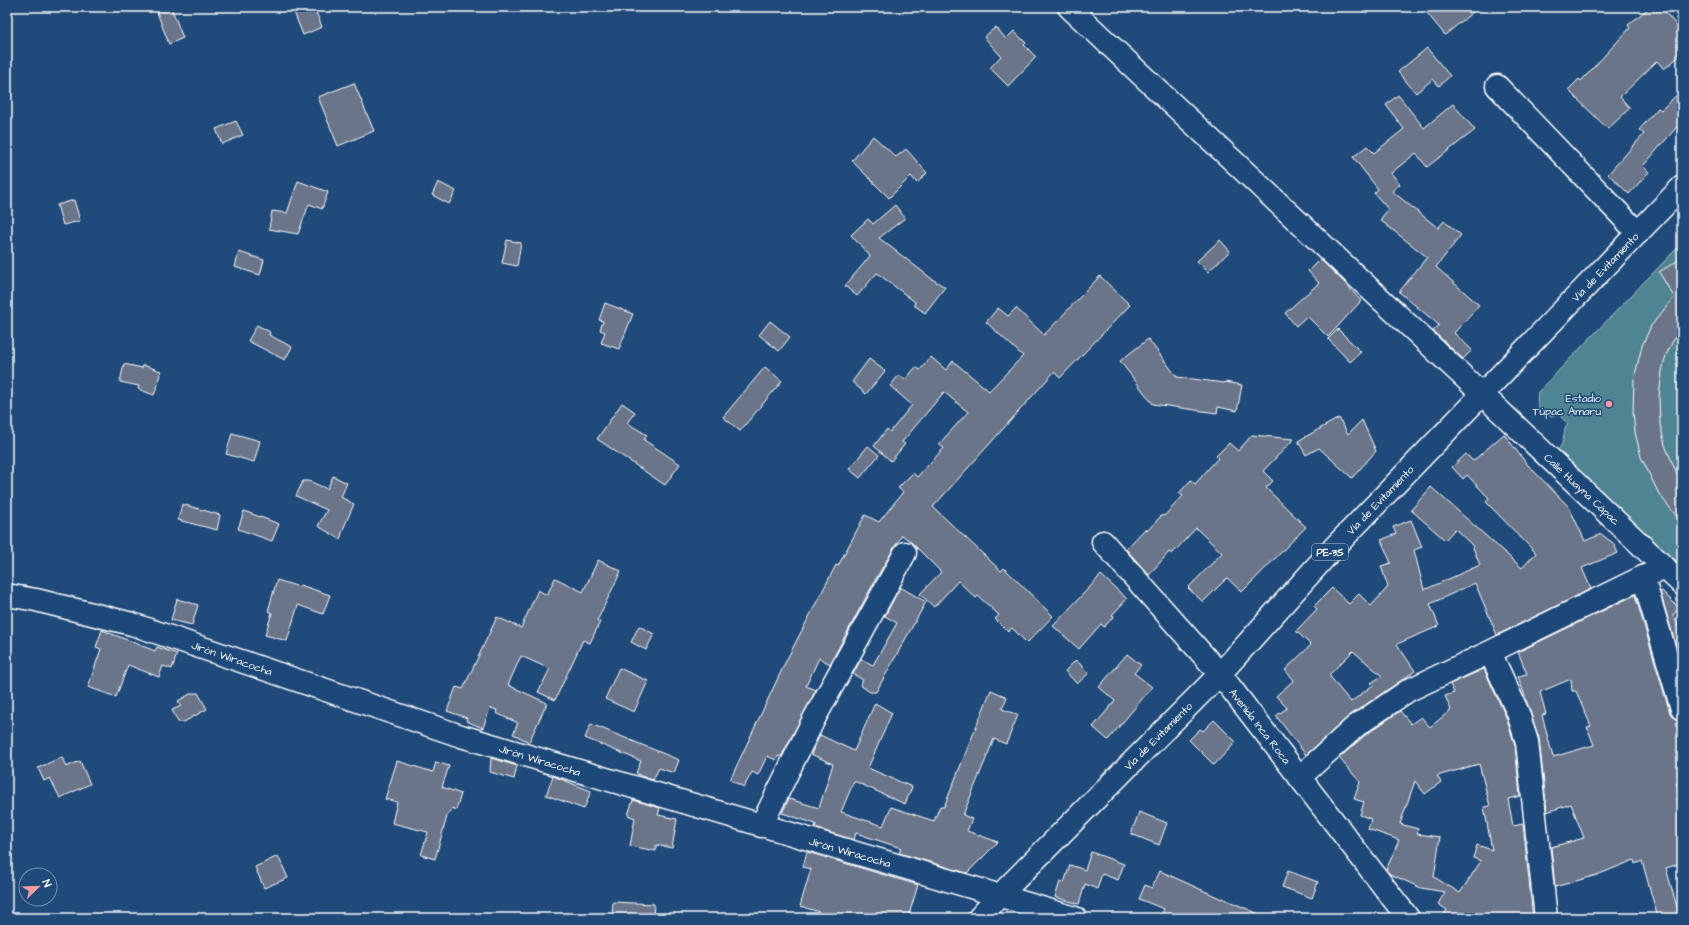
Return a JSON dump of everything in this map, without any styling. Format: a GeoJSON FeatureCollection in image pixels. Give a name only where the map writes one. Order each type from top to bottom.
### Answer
{"type":"FeatureCollection","features":[{"type":"Feature","properties":{"kind":"main road","name":"Calle Huayna Cápac"},"geometry":{"type":"LineString","coordinates":[[1069,7],[1482,394],[1682,584]]}},
{"type":"Feature","properties":{"kind":"main road"},"geometry":{"type":"LineString","coordinates":[[1497,86],[1638,232]]}},
{"type":"Feature","properties":{"kind":"main road","name":"Vía de Evitamiento"},"geometry":{"type":"LineString","coordinates":[[979,918],[999,896],[1220,674],[1326,556],[1682,187]]}},
{"type":"Feature","properties":{"kind":"main road","name":"Avenida Inca Roca"},"geometry":{"type":"LineString","coordinates":[[1103,542],[1220,674],[1408,918]]}},
{"type":"Feature","properties":{"kind":"main road"},"geometry":{"type":"LineString","coordinates":[[761,826],[814,719],[905,553]]}},
{"type":"Feature","properties":{"kind":"main road"},"geometry":{"type":"LineString","coordinates":[[1300,777],[1356,726],[1409,690],[1643,577],[1666,568]]}},
{"type":"Feature","properties":{"kind":"main road"},"geometry":{"type":"LineString","coordinates":[[1643,577],[1682,709]]}},
{"type":"Feature","properties":{"kind":"main road","name":"Jirón Wiracocha"},"geometry":{"type":"LineString","coordinates":[[7,595],[36,600],[132,624],[461,736],[1075,918]]}},
{"type":"Feature","properties":{"kind":"main road"},"geometry":{"type":"LineString","coordinates":[[1490,652],[1518,713],[1527,742],[1546,918]]}},
{"type":"Feature","properties":{"kind":"green space","name":"Estadio Túpac Amaru"},"geometry":{"type":"Polygon","coordinates":[[[1682,243],[1682,569],[1557,451],[1562,444],[1568,424],[1558,414],[1551,416],[1543,413],[1539,408],[1537,401],[1538,392],[1682,243]]]}},
{"type":"Feature","properties":{"kind":"building"},"geometry":{"type":"Polygon","coordinates":[[[155,7],[171,7],[183,38],[169,44],[155,7]]]}},
{"type":"Feature","properties":{"kind":"building"},"geometry":{"type":"Polygon","coordinates":[[[292,7],[314,7],[322,27],[303,35],[292,7]]]}},
{"type":"Feature","properties":{"kind":"building"},"geometry":{"type":"Polygon","coordinates":[[[1422,7],[1479,7],[1445,35],[1422,7]]]}},
{"type":"Feature","properties":{"kind":"building"},"geometry":{"type":"Polygon","coordinates":[[[1650,7],[1661,7],[1682,32],[1682,54],[1664,69],[1657,61],[1620,97],[1630,108],[1608,129],[1568,90],[1579,79],[1581,81],[1630,28],[1628,25],[1650,7]]]}},
{"type":"Feature","properties":{"kind":"building"},"geometry":{"type":"Polygon","coordinates":[[[996,27],[1006,39],[1014,31],[1026,43],[1024,45],[1036,57],[1008,86],[990,68],[1001,56],[984,37],[996,27]]]}},
{"type":"Feature","properties":{"kind":"building"},"geometry":{"type":"Polygon","coordinates":[[[1427,48],[1450,76],[1439,86],[1433,79],[1416,93],[1398,72],[1427,48]]]}},
{"type":"Feature","properties":{"kind":"building"},"geometry":{"type":"Polygon","coordinates":[[[354,83],[374,131],[338,146],[318,97],[354,83]]]}},
{"type":"Feature","properties":{"kind":"building"},"geometry":{"type":"Polygon","coordinates":[[[1682,90],[1682,121],[1643,166],[1649,172],[1629,194],[1608,174],[1644,134],[1639,130],[1658,108],[1661,110],[1682,90]]]}},
{"type":"Feature","properties":{"kind":"building"},"geometry":{"type":"Polygon","coordinates":[[[1398,95],[1424,128],[1453,104],[1475,130],[1427,167],[1416,153],[1391,173],[1400,184],[1392,191],[1438,228],[1444,221],[1461,235],[1436,267],[1479,305],[1454,333],[1472,350],[1463,359],[1433,331],[1439,325],[1399,292],[1427,257],[1380,220],[1388,209],[1374,193],[1378,189],[1353,157],[1367,146],[1374,153],[1404,129],[1386,105],[1398,95]]]}},
{"type":"Feature","properties":{"kind":"building"},"geometry":{"type":"Polygon","coordinates":[[[236,121],[243,135],[222,144],[216,129],[236,121]]]}},
{"type":"Feature","properties":{"kind":"building"},"geometry":{"type":"Polygon","coordinates":[[[873,136],[896,157],[906,149],[927,173],[917,183],[911,176],[889,198],[852,161],[873,136]]]}},
{"type":"Feature","properties":{"kind":"building"},"geometry":{"type":"Polygon","coordinates":[[[298,181],[328,192],[322,209],[309,204],[298,234],[269,229],[272,211],[287,213],[298,181]]]}},
{"type":"Feature","properties":{"kind":"building"},"geometry":{"type":"Polygon","coordinates":[[[438,182],[456,191],[449,204],[432,195],[438,182]]]}},
{"type":"Feature","properties":{"kind":"building"},"geometry":{"type":"Polygon","coordinates":[[[74,200],[80,221],[63,225],[57,205],[74,200]]]}},
{"type":"Feature","properties":{"kind":"building"},"geometry":{"type":"Polygon","coordinates":[[[895,205],[905,218],[879,238],[932,279],[945,287],[925,313],[914,305],[915,302],[877,273],[857,296],[845,286],[870,256],[851,235],[868,219],[873,224],[895,205]]]}},
{"type":"Feature","properties":{"kind":"building"},"geometry":{"type":"Polygon","coordinates":[[[507,240],[521,243],[517,266],[502,263],[507,240]]]}},
{"type":"Feature","properties":{"kind":"building"},"geometry":{"type":"Polygon","coordinates":[[[1220,240],[1230,251],[1208,272],[1197,261],[1220,240]]]}},
{"type":"Feature","properties":{"kind":"building"},"geometry":{"type":"Polygon","coordinates":[[[239,252],[264,260],[260,275],[235,267],[239,252]]]}},
{"type":"Feature","properties":{"kind":"building"},"geometry":{"type":"Polygon","coordinates":[[[1682,258],[1682,329],[1673,341],[1666,355],[1662,371],[1659,397],[1660,424],[1665,445],[1682,486],[1682,523],[1659,494],[1641,457],[1635,432],[1633,413],[1634,379],[1642,346],[1651,326],[1674,297],[1659,272],[1682,258]]]}},
{"type":"Feature","properties":{"kind":"building"},"geometry":{"type":"Polygon","coordinates":[[[1320,259],[1361,301],[1328,337],[1307,316],[1296,326],[1285,313],[1319,283],[1308,271],[1320,259]]]}},
{"type":"Feature","properties":{"kind":"building"},"geometry":{"type":"Polygon","coordinates":[[[1100,276],[1130,305],[1060,378],[1054,372],[933,507],[1001,571],[1004,568],[1053,616],[1027,643],[1012,628],[1008,632],[995,619],[999,615],[978,596],[976,598],[958,581],[934,607],[920,594],[941,572],[902,535],[878,575],[830,664],[819,658],[806,686],[816,690],[781,757],[778,756],[776,760],[767,756],[758,775],[752,772],[744,787],[730,780],[786,661],[836,565],[838,566],[865,515],[879,522],[903,492],[898,488],[913,473],[917,477],[944,448],[939,444],[968,412],[944,392],[902,442],[905,444],[891,461],[874,446],[887,429],[890,432],[912,405],[890,386],[899,375],[905,380],[916,367],[920,370],[931,357],[946,370],[953,361],[989,391],[1023,356],[986,322],[998,308],[1008,316],[1016,308],[1044,335],[1100,276]]]}},
{"type":"Feature","properties":{"kind":"building"},"geometry":{"type":"Polygon","coordinates":[[[605,303],[633,314],[619,349],[601,343],[605,332],[600,330],[603,321],[599,320],[605,303]]]}},
{"type":"Feature","properties":{"kind":"building"},"geometry":{"type":"Polygon","coordinates":[[[770,321],[790,337],[779,351],[759,335],[770,321]]]}},
{"type":"Feature","properties":{"kind":"building"},"geometry":{"type":"Polygon","coordinates":[[[257,325],[270,332],[269,335],[292,347],[285,360],[248,341],[257,325]]]}},
{"type":"Feature","properties":{"kind":"building"},"geometry":{"type":"Polygon","coordinates":[[[1338,329],[1361,352],[1350,362],[1328,339],[1338,329]]]}},
{"type":"Feature","properties":{"kind":"building"},"geometry":{"type":"Polygon","coordinates":[[[1148,339],[1177,377],[1242,385],[1237,411],[1218,407],[1217,413],[1153,404],[1120,361],[1148,339]]]}},
{"type":"Feature","properties":{"kind":"building"},"geometry":{"type":"Polygon","coordinates":[[[869,359],[885,371],[866,394],[852,382],[869,359]]]}},
{"type":"Feature","properties":{"kind":"building"},"geometry":{"type":"Polygon","coordinates":[[[124,364],[142,368],[143,365],[161,371],[154,395],[138,389],[139,386],[120,382],[124,364]]]}},
{"type":"Feature","properties":{"kind":"building"},"geometry":{"type":"Polygon","coordinates":[[[765,367],[782,381],[740,431],[723,417],[765,367]]]}},
{"type":"Feature","properties":{"kind":"building"},"geometry":{"type":"Polygon","coordinates":[[[622,403],[635,412],[627,423],[647,435],[644,440],[680,464],[665,485],[597,439],[622,403]]]}},
{"type":"Feature","properties":{"kind":"building"},"geometry":{"type":"Polygon","coordinates":[[[1339,418],[1348,434],[1362,420],[1376,451],[1352,478],[1319,448],[1306,455],[1298,441],[1339,418]]]}},
{"type":"Feature","properties":{"kind":"building"},"geometry":{"type":"Polygon","coordinates":[[[232,433],[260,441],[254,462],[226,454],[232,433]]]}},
{"type":"Feature","properties":{"kind":"building"},"geometry":{"type":"Polygon","coordinates":[[[1504,434],[1526,463],[1569,507],[1585,541],[1601,534],[1613,543],[1618,553],[1582,568],[1591,589],[1497,635],[1475,583],[1430,604],[1439,626],[1397,644],[1415,671],[1349,716],[1306,755],[1276,716],[1287,708],[1276,696],[1294,680],[1285,670],[1311,645],[1296,631],[1317,609],[1314,606],[1332,588],[1349,604],[1359,594],[1371,606],[1388,587],[1381,566],[1391,563],[1381,540],[1396,534],[1393,527],[1411,520],[1422,547],[1414,550],[1424,590],[1480,565],[1472,545],[1455,529],[1445,540],[1411,510],[1431,487],[1522,568],[1536,553],[1486,502],[1489,498],[1467,475],[1463,479],[1452,467],[1466,454],[1473,461],[1504,434]],[[1353,651],[1329,675],[1351,702],[1373,685],[1371,683],[1382,676],[1353,651]]]}},
{"type":"Feature","properties":{"kind":"building"},"geometry":{"type":"Polygon","coordinates":[[[1252,435],[1294,439],[1263,471],[1273,481],[1266,488],[1306,527],[1242,592],[1227,578],[1203,602],[1188,588],[1222,553],[1196,528],[1172,554],[1169,552],[1149,575],[1126,549],[1145,529],[1147,531],[1162,515],[1164,516],[1183,496],[1179,493],[1191,480],[1195,484],[1218,458],[1216,456],[1229,443],[1238,451],[1252,435]]]}},
{"type":"Feature","properties":{"kind":"building"},"geometry":{"type":"Polygon","coordinates":[[[868,446],[879,455],[860,478],[849,469],[868,446]]]}},
{"type":"Feature","properties":{"kind":"building"},"geometry":{"type":"Polygon","coordinates":[[[333,476],[347,483],[341,497],[354,504],[340,539],[318,526],[327,510],[296,496],[303,481],[309,481],[327,489],[333,476]]]}},
{"type":"Feature","properties":{"kind":"building"},"geometry":{"type":"Polygon","coordinates":[[[182,504],[220,515],[217,530],[178,520],[182,504]]]}},
{"type":"Feature","properties":{"kind":"building"},"geometry":{"type":"Polygon","coordinates":[[[244,511],[279,524],[272,541],[238,529],[244,511]]]}},
{"type":"Feature","properties":{"kind":"building"},"geometry":{"type":"Polygon","coordinates":[[[598,560],[621,571],[597,621],[600,622],[590,643],[583,640],[555,700],[538,692],[550,669],[521,656],[508,685],[547,703],[529,742],[513,734],[518,723],[496,713],[497,710],[490,708],[483,728],[466,721],[467,718],[447,711],[456,687],[463,689],[497,617],[521,628],[538,590],[547,595],[555,578],[583,592],[598,560]]]}},
{"type":"Feature","properties":{"kind":"building"},"geometry":{"type":"Polygon","coordinates":[[[1101,575],[1127,599],[1112,615],[1114,616],[1104,627],[1101,624],[1079,649],[1053,626],[1101,575]]]}},
{"type":"Feature","properties":{"kind":"building"},"geometry":{"type":"Polygon","coordinates":[[[277,580],[299,587],[300,585],[330,595],[323,614],[298,605],[287,641],[265,635],[272,613],[268,611],[277,580]]]}},
{"type":"Feature","properties":{"kind":"building"},"geometry":{"type":"Polygon","coordinates":[[[900,587],[926,602],[876,692],[870,692],[860,685],[863,680],[853,674],[861,659],[873,665],[897,623],[885,616],[900,587]]]}},
{"type":"Feature","properties":{"kind":"building"},"geometry":{"type":"Polygon","coordinates":[[[1662,591],[1679,608],[1673,615],[1682,635],[1682,665],[1660,592],[1662,591]]]}},
{"type":"Feature","properties":{"kind":"building"},"geometry":{"type":"Polygon","coordinates":[[[1635,595],[1670,713],[1674,718],[1682,721],[1682,781],[1676,783],[1681,798],[1677,799],[1682,814],[1682,863],[1666,868],[1680,918],[1658,918],[1642,861],[1635,864],[1634,860],[1597,875],[1555,887],[1551,847],[1584,838],[1571,804],[1547,812],[1539,738],[1518,676],[1527,674],[1518,652],[1635,595]],[[1571,679],[1540,692],[1546,714],[1542,715],[1553,757],[1594,745],[1587,727],[1591,726],[1576,691],[1572,691],[1571,679]]]}},
{"type":"Feature","properties":{"kind":"building"},"geometry":{"type":"Polygon","coordinates":[[[177,599],[198,605],[192,625],[171,620],[177,599]]]}},
{"type":"Feature","properties":{"kind":"building"},"geometry":{"type":"Polygon","coordinates":[[[639,626],[654,634],[646,650],[631,642],[639,626]]]}},
{"type":"Feature","properties":{"kind":"building"},"geometry":{"type":"Polygon","coordinates":[[[102,630],[155,651],[157,647],[177,654],[172,669],[163,666],[159,677],[128,665],[116,697],[88,687],[101,649],[96,647],[102,630]]]}},
{"type":"Feature","properties":{"kind":"building"},"geometry":{"type":"Polygon","coordinates":[[[1127,654],[1141,665],[1134,673],[1152,687],[1108,740],[1093,727],[1115,701],[1099,687],[1127,654]]]}},
{"type":"Feature","properties":{"kind":"building"},"geometry":{"type":"Polygon","coordinates":[[[1076,660],[1089,673],[1077,684],[1065,671],[1076,660]]]}},
{"type":"Feature","properties":{"kind":"building"},"geometry":{"type":"Polygon","coordinates":[[[619,668],[648,681],[634,712],[605,699],[619,668]]]}},
{"type":"Feature","properties":{"kind":"building"},"geometry":{"type":"Polygon","coordinates":[[[1484,669],[1506,717],[1515,745],[1520,796],[1508,799],[1513,826],[1523,824],[1533,918],[1441,918],[1447,910],[1438,904],[1445,892],[1421,888],[1390,874],[1386,870],[1399,840],[1368,829],[1371,819],[1360,815],[1364,802],[1354,799],[1360,782],[1339,758],[1364,736],[1400,711],[1411,724],[1421,717],[1430,727],[1451,710],[1445,696],[1454,693],[1450,684],[1484,669]],[[1479,764],[1437,776],[1441,782],[1425,794],[1415,781],[1400,824],[1418,829],[1417,834],[1440,837],[1434,877],[1460,893],[1481,861],[1473,858],[1477,845],[1492,850],[1484,807],[1490,806],[1479,764]]]}},
{"type":"Feature","properties":{"kind":"building"},"geometry":{"type":"Polygon","coordinates":[[[991,690],[1007,697],[1002,709],[1018,715],[1006,744],[994,739],[963,815],[972,819],[967,831],[998,842],[967,873],[899,853],[901,848],[856,833],[854,840],[815,828],[816,824],[782,813],[789,799],[819,808],[833,764],[811,754],[820,735],[854,751],[875,703],[892,713],[868,768],[912,787],[905,804],[854,781],[841,812],[883,826],[891,807],[934,821],[940,806],[944,807],[991,690]]]}},
{"type":"Feature","properties":{"kind":"building"},"geometry":{"type":"Polygon","coordinates":[[[192,693],[198,693],[207,709],[184,722],[178,722],[172,710],[181,706],[178,701],[192,693]]]}},
{"type":"Feature","properties":{"kind":"building"},"geometry":{"type":"Polygon","coordinates":[[[1214,720],[1236,742],[1214,765],[1189,740],[1200,729],[1203,731],[1214,720]]]}},
{"type":"Feature","properties":{"kind":"building"},"geometry":{"type":"Polygon","coordinates":[[[591,724],[679,760],[674,773],[659,768],[653,780],[641,776],[636,773],[641,761],[585,738],[591,724]]]}},
{"type":"Feature","properties":{"kind":"building"},"geometry":{"type":"Polygon","coordinates":[[[62,757],[66,767],[80,761],[90,784],[60,798],[50,778],[44,781],[38,768],[62,757]]]}},
{"type":"Feature","properties":{"kind":"building"},"geometry":{"type":"Polygon","coordinates":[[[491,758],[517,766],[514,779],[490,772],[491,758]]]}},
{"type":"Feature","properties":{"kind":"building"},"geometry":{"type":"Polygon","coordinates":[[[397,761],[433,772],[436,762],[449,766],[442,787],[461,794],[456,810],[452,808],[450,813],[448,813],[435,859],[421,855],[428,832],[392,823],[397,802],[385,799],[397,761]]]}},
{"type":"Feature","properties":{"kind":"building"},"geometry":{"type":"Polygon","coordinates":[[[553,776],[591,791],[584,809],[546,795],[553,776]]]}},
{"type":"Feature","properties":{"kind":"building"},"geometry":{"type":"Polygon","coordinates":[[[633,800],[660,808],[658,815],[677,819],[672,848],[656,845],[656,851],[630,846],[635,818],[628,815],[633,800]]]}},
{"type":"Feature","properties":{"kind":"building"},"geometry":{"type":"Polygon","coordinates":[[[1139,812],[1167,823],[1159,845],[1131,834],[1139,812]]]}},
{"type":"Feature","properties":{"kind":"building"},"geometry":{"type":"Polygon","coordinates":[[[807,852],[918,885],[908,918],[817,918],[819,912],[800,906],[811,869],[803,867],[807,852]]]}},
{"type":"Feature","properties":{"kind":"building"},"geometry":{"type":"Polygon","coordinates":[[[1091,852],[1124,864],[1118,880],[1102,874],[1097,889],[1085,884],[1079,904],[1055,897],[1060,882],[1064,883],[1070,865],[1085,870],[1091,852]]]}},
{"type":"Feature","properties":{"kind":"building"},"geometry":{"type":"Polygon","coordinates":[[[278,856],[288,878],[264,888],[255,867],[278,856]]]}},
{"type":"Feature","properties":{"kind":"building"},"geometry":{"type":"Polygon","coordinates":[[[1160,871],[1268,918],[1160,918],[1164,909],[1139,899],[1145,885],[1152,888],[1160,871]]]}},
{"type":"Feature","properties":{"kind":"building"},"geometry":{"type":"Polygon","coordinates":[[[1288,871],[1318,882],[1312,898],[1282,887],[1288,871]]]}},
{"type":"Feature","properties":{"kind":"building"},"geometry":{"type":"Polygon","coordinates":[[[613,902],[654,904],[653,918],[612,918],[613,902]]]}},
{"type":"Feature","properties":{"kind":"place","name":"Estadio Túpac Amaru"},"geometry":{"type":"Point","coordinates":[1609,404]}}]}
